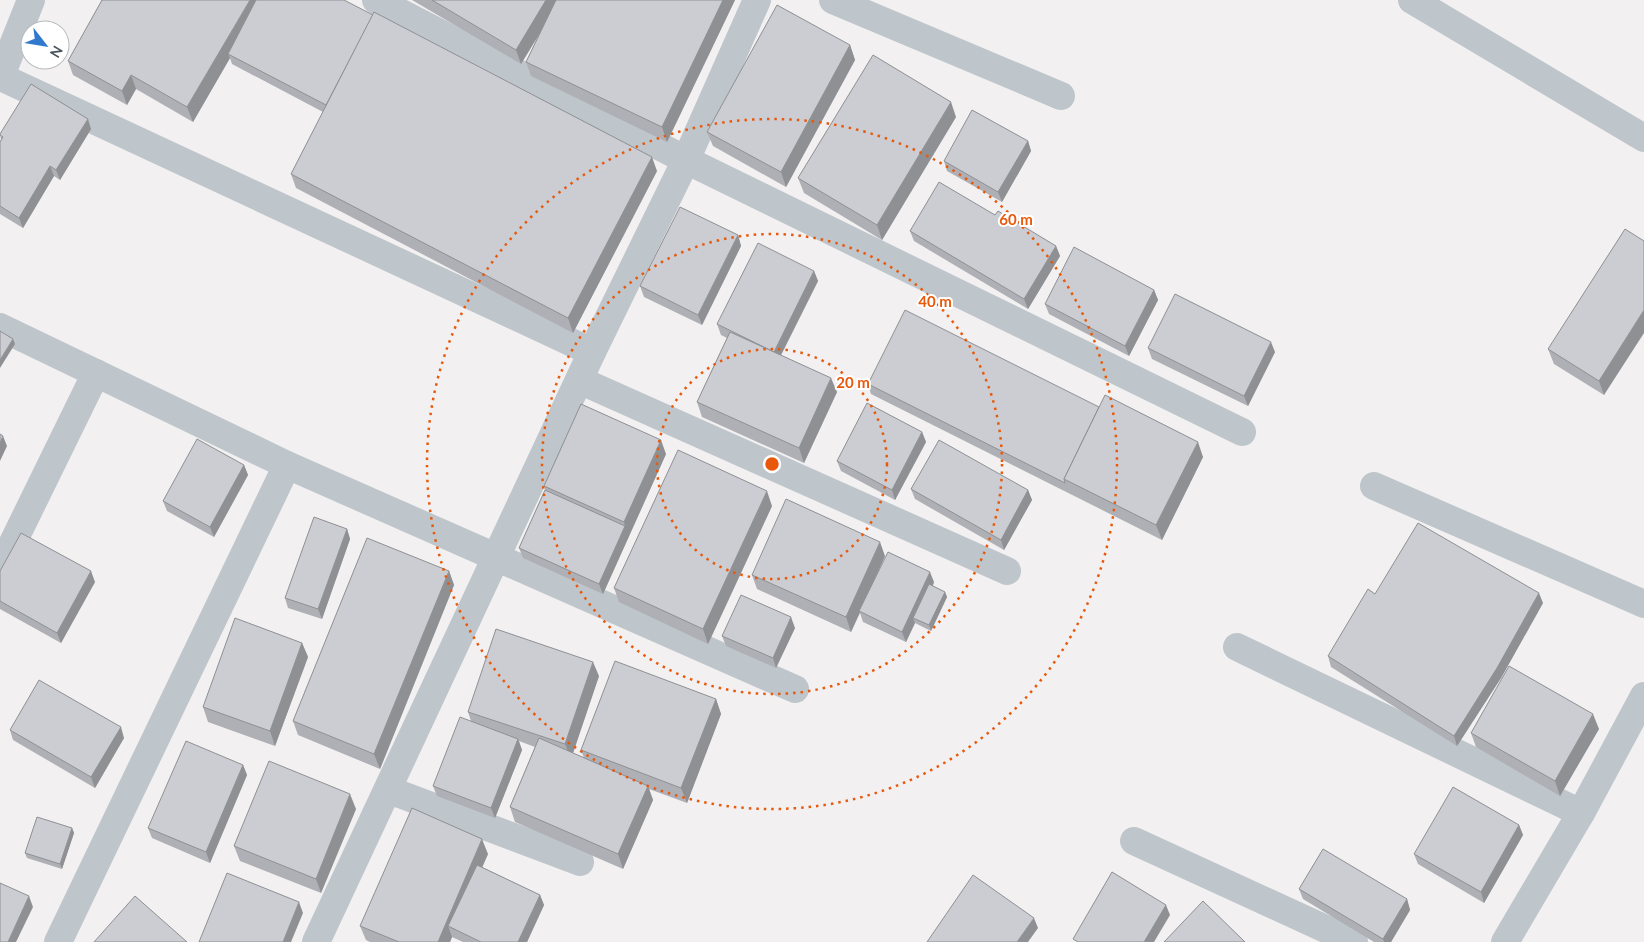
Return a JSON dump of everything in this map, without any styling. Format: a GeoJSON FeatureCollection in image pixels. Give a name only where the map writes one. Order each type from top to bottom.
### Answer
{"type":"FeatureCollection","features":[{"type":"Feature","properties":{"kind":"street"},"geometry":{"type":"LineString","coordinates":[[31,0],[0,78],[592,352]]}},
{"type":"Feature","properties":{"kind":"street"},"geometry":{"type":"LineString","coordinates":[[376,0],[686,160],[1242,432]]}},
{"type":"Feature","properties":{"kind":"street"},"geometry":{"type":"LineString","coordinates":[[316,942],[389,790],[592,352],[686,160],[757,0]]}},
{"type":"Feature","properties":{"kind":"street"},"geometry":{"type":"LineString","coordinates":[[832,0],[1061,96]]}},
{"type":"Feature","properties":{"kind":"street"},"geometry":{"type":"LineString","coordinates":[[1412,0],[1644,138]]}},
{"type":"Feature","properties":{"kind":"street"},"geometry":{"type":"LineString","coordinates":[[0,327],[287,465],[795,688]]}},
{"type":"Feature","properties":{"kind":"street"},"geometry":{"type":"LineString","coordinates":[[0,570],[96,373]]}},
{"type":"Feature","properties":{"kind":"street"},"geometry":{"type":"LineString","coordinates":[[579,380],[1007,571]]}},
{"type":"Feature","properties":{"kind":"street"},"geometry":{"type":"LineString","coordinates":[[58,942],[287,465]]}},
{"type":"Feature","properties":{"kind":"street"},"geometry":{"type":"LineString","coordinates":[[1374,486],[1644,604]]}},
{"type":"Feature","properties":{"kind":"street"},"geometry":{"type":"LineString","coordinates":[[1237,647],[1581,813]]}},
{"type":"Feature","properties":{"kind":"street"},"geometry":{"type":"LineString","coordinates":[[1505,942],[1581,813],[1644,696]]}},
{"type":"Feature","properties":{"kind":"street"},"geometry":{"type":"LineString","coordinates":[[389,790],[580,862]]}},
{"type":"Feature","properties":{"kind":"street"},"geometry":{"type":"LineString","coordinates":[[1134,841],[1354,942]]}},
{"type":"Feature","properties":{"kind":"building"},"geometry":{"type":"Polygon","coordinates":[[[102,0],[250,0],[187,107],[131,75],[122,91],[70,62],[70,57],[102,0]]]}},
{"type":"Feature","properties":{"kind":"building"},"geometry":{"type":"Polygon","coordinates":[[[256,0],[344,0],[373,15],[326,105],[228,54],[256,0]]]}},
{"type":"Feature","properties":{"kind":"building"},"geometry":{"type":"Polygon","coordinates":[[[432,0],[546,0],[516,50],[432,0]]]}},
{"type":"Feature","properties":{"kind":"building"},"geometry":{"type":"Polygon","coordinates":[[[556,0],[723,0],[662,127],[526,62],[556,0]]]}},
{"type":"Feature","properties":{"kind":"building"},"geometry":{"type":"Polygon","coordinates":[[[777,5],[850,45],[781,172],[707,132],[777,5]]]}},
{"type":"Feature","properties":{"kind":"building"},"geometry":{"type":"Polygon","coordinates":[[[374,12],[652,157],[568,318],[291,174],[374,12]]]}},
{"type":"Feature","properties":{"kind":"building"},"geometry":{"type":"Polygon","coordinates":[[[873,55],[951,102],[877,225],[798,178],[873,55]]]}},
{"type":"Feature","properties":{"kind":"building"},"geometry":{"type":"Polygon","coordinates":[[[31,84],[88,119],[56,170],[50,166],[19,218],[0,206],[0,142],[3,137],[0,134],[31,84]]]}},
{"type":"Feature","properties":{"kind":"building"},"geometry":{"type":"Polygon","coordinates":[[[972,110],[1028,141],[998,192],[944,161],[972,110]]]}},
{"type":"Feature","properties":{"kind":"building"},"geometry":{"type":"Polygon","coordinates":[[[939,182],[995,215],[998,211],[1056,246],[1024,299],[910,231],[939,182]]]}},
{"type":"Feature","properties":{"kind":"building"},"geometry":{"type":"Polygon","coordinates":[[[680,207],[738,235],[698,315],[640,286],[680,207]]]}},
{"type":"Feature","properties":{"kind":"building"},"geometry":{"type":"Polygon","coordinates":[[[1625,229],[1644,241],[1644,310],[1599,381],[1548,349],[1625,229]]]}},
{"type":"Feature","properties":{"kind":"building"},"geometry":{"type":"Polygon","coordinates":[[[758,243],[814,271],[774,352],[717,324],[758,243]]]}},
{"type":"Feature","properties":{"kind":"building"},"geometry":{"type":"Polygon","coordinates":[[[1074,247],[1154,290],[1125,346],[1045,304],[1074,247]]]}},
{"type":"Feature","properties":{"kind":"building"},"geometry":{"type":"Polygon","coordinates":[[[1175,294],[1271,342],[1244,396],[1148,348],[1175,294]]]}},
{"type":"Feature","properties":{"kind":"building"},"geometry":{"type":"Polygon","coordinates":[[[905,310],[1099,407],[1064,479],[1065,483],[868,384],[905,310]]]}},
{"type":"Feature","properties":{"kind":"building"},"geometry":{"type":"Polygon","coordinates":[[[0,331],[13,339],[0,360],[0,331]]]}},
{"type":"Feature","properties":{"kind":"building"},"geometry":{"type":"Polygon","coordinates":[[[730,332],[831,378],[799,448],[697,402],[730,332]]]}},
{"type":"Feature","properties":{"kind":"building"},"geometry":{"type":"Polygon","coordinates":[[[1105,395],[1198,442],[1156,525],[1064,479],[1105,395]]]}},
{"type":"Feature","properties":{"kind":"building"},"geometry":{"type":"Polygon","coordinates":[[[867,403],[922,432],[892,490],[837,461],[867,403]]]}},
{"type":"Feature","properties":{"kind":"building"},"geometry":{"type":"Polygon","coordinates":[[[581,404],[661,440],[624,522],[544,486],[581,404]]]}},
{"type":"Feature","properties":{"kind":"building"},"geometry":{"type":"Polygon","coordinates":[[[197,439],[244,465],[210,527],[163,501],[197,439]]]}},
{"type":"Feature","properties":{"kind":"building"},"geometry":{"type":"Polygon","coordinates":[[[939,440],[1028,490],[1001,540],[911,489],[939,440]]]}},
{"type":"Feature","properties":{"kind":"building"},"geometry":{"type":"Polygon","coordinates":[[[678,450],[767,491],[703,629],[614,588],[678,450]]]}},
{"type":"Feature","properties":{"kind":"building"},"geometry":{"type":"Polygon","coordinates":[[[545,490],[625,526],[599,584],[519,548],[545,490]]]}},
{"type":"Feature","properties":{"kind":"building"},"geometry":{"type":"Polygon","coordinates":[[[786,499],[880,542],[846,617],[752,575],[786,499]]]}},
{"type":"Feature","properties":{"kind":"building"},"geometry":{"type":"Polygon","coordinates":[[[314,517],[347,529],[318,609],[285,598],[314,517]]]}},
{"type":"Feature","properties":{"kind":"building"},"geometry":{"type":"Polygon","coordinates":[[[1418,523],[1539,593],[1497,668],[1454,736],[1328,656],[1368,589],[1375,594],[1418,523]]]}},
{"type":"Feature","properties":{"kind":"building"},"geometry":{"type":"Polygon","coordinates":[[[21,533],[91,571],[57,633],[0,601],[0,571],[21,533]]]}},
{"type":"Feature","properties":{"kind":"building"},"geometry":{"type":"Polygon","coordinates":[[[367,538],[449,571],[374,754],[293,721],[367,538]]]}},
{"type":"Feature","properties":{"kind":"building"},"geometry":{"type":"Polygon","coordinates":[[[888,552],[930,572],[902,632],[859,611],[888,552]]]}},
{"type":"Feature","properties":{"kind":"building"},"geometry":{"type":"Polygon","coordinates":[[[929,584],[945,592],[929,625],[913,618],[929,584]]]}},
{"type":"Feature","properties":{"kind":"building"},"geometry":{"type":"Polygon","coordinates":[[[741,595],[791,617],[773,658],[722,636],[741,595]]]}},
{"type":"Feature","properties":{"kind":"building"},"geometry":{"type":"Polygon","coordinates":[[[235,618],[302,643],[270,731],[203,707],[235,618]]]}},
{"type":"Feature","properties":{"kind":"building"},"geometry":{"type":"Polygon","coordinates":[[[496,629],[593,662],[565,744],[468,712],[496,629]]]}},
{"type":"Feature","properties":{"kind":"building"},"geometry":{"type":"Polygon","coordinates":[[[615,661],[716,699],[681,788],[581,750],[615,661]]]}},
{"type":"Feature","properties":{"kind":"building"},"geometry":{"type":"Polygon","coordinates":[[[1509,666],[1593,714],[1555,781],[1471,733],[1509,666]]]}},
{"type":"Feature","properties":{"kind":"building"},"geometry":{"type":"Polygon","coordinates":[[[39,680],[121,727],[91,777],[10,730],[39,680]]]}},
{"type":"Feature","properties":{"kind":"building"},"geometry":{"type":"Polygon","coordinates":[[[460,717],[518,739],[491,808],[433,786],[460,717]]]}},
{"type":"Feature","properties":{"kind":"building"},"geometry":{"type":"Polygon","coordinates":[[[539,738],[648,786],[618,854],[510,807],[539,738]]]}},
{"type":"Feature","properties":{"kind":"building"},"geometry":{"type":"Polygon","coordinates":[[[186,741],[243,765],[206,852],[148,828],[186,741]]]}},
{"type":"Feature","properties":{"kind":"building"},"geometry":{"type":"Polygon","coordinates":[[[269,761],[350,794],[316,879],[234,846],[269,761]]]}},
{"type":"Feature","properties":{"kind":"building"},"geometry":{"type":"Polygon","coordinates":[[[1453,787],[1519,825],[1481,892],[1414,854],[1453,787]]]}},
{"type":"Feature","properties":{"kind":"building"},"geometry":{"type":"Polygon","coordinates":[[[412,808],[482,839],[438,942],[399,942],[360,926],[412,808]]]}},
{"type":"Feature","properties":{"kind":"building"},"geometry":{"type":"Polygon","coordinates":[[[37,817],[72,828],[60,864],[25,853],[37,817]]]}},
{"type":"Feature","properties":{"kind":"building"},"geometry":{"type":"Polygon","coordinates":[[[1323,849],[1407,899],[1383,939],[1299,889],[1323,849]]]}},
{"type":"Feature","properties":{"kind":"building"},"geometry":{"type":"Polygon","coordinates":[[[477,865],[540,895],[518,942],[481,942],[448,926],[477,865]]]}},
{"type":"Feature","properties":{"kind":"building"},"geometry":{"type":"Polygon","coordinates":[[[1112,872],[1166,905],[1144,942],[1078,942],[1073,939],[1112,872]]]}},
{"type":"Feature","properties":{"kind":"building"},"geometry":{"type":"Polygon","coordinates":[[[227,873],[299,902],[283,942],[199,942],[227,873]]]}},
{"type":"Feature","properties":{"kind":"building"},"geometry":{"type":"Polygon","coordinates":[[[973,875],[1034,918],[1017,942],[927,942],[973,875]]]}},
{"type":"Feature","properties":{"kind":"building"},"geometry":{"type":"Polygon","coordinates":[[[0,883],[29,896],[8,942],[0,942],[0,883]]]}},
{"type":"Feature","properties":{"kind":"building"},"geometry":{"type":"Polygon","coordinates":[[[135,896],[187,942],[94,942],[135,896]]]}},
{"type":"Feature","properties":{"kind":"building"},"geometry":{"type":"Polygon","coordinates":[[[1203,901],[1245,942],[1164,942],[1203,901]]]}}]}
